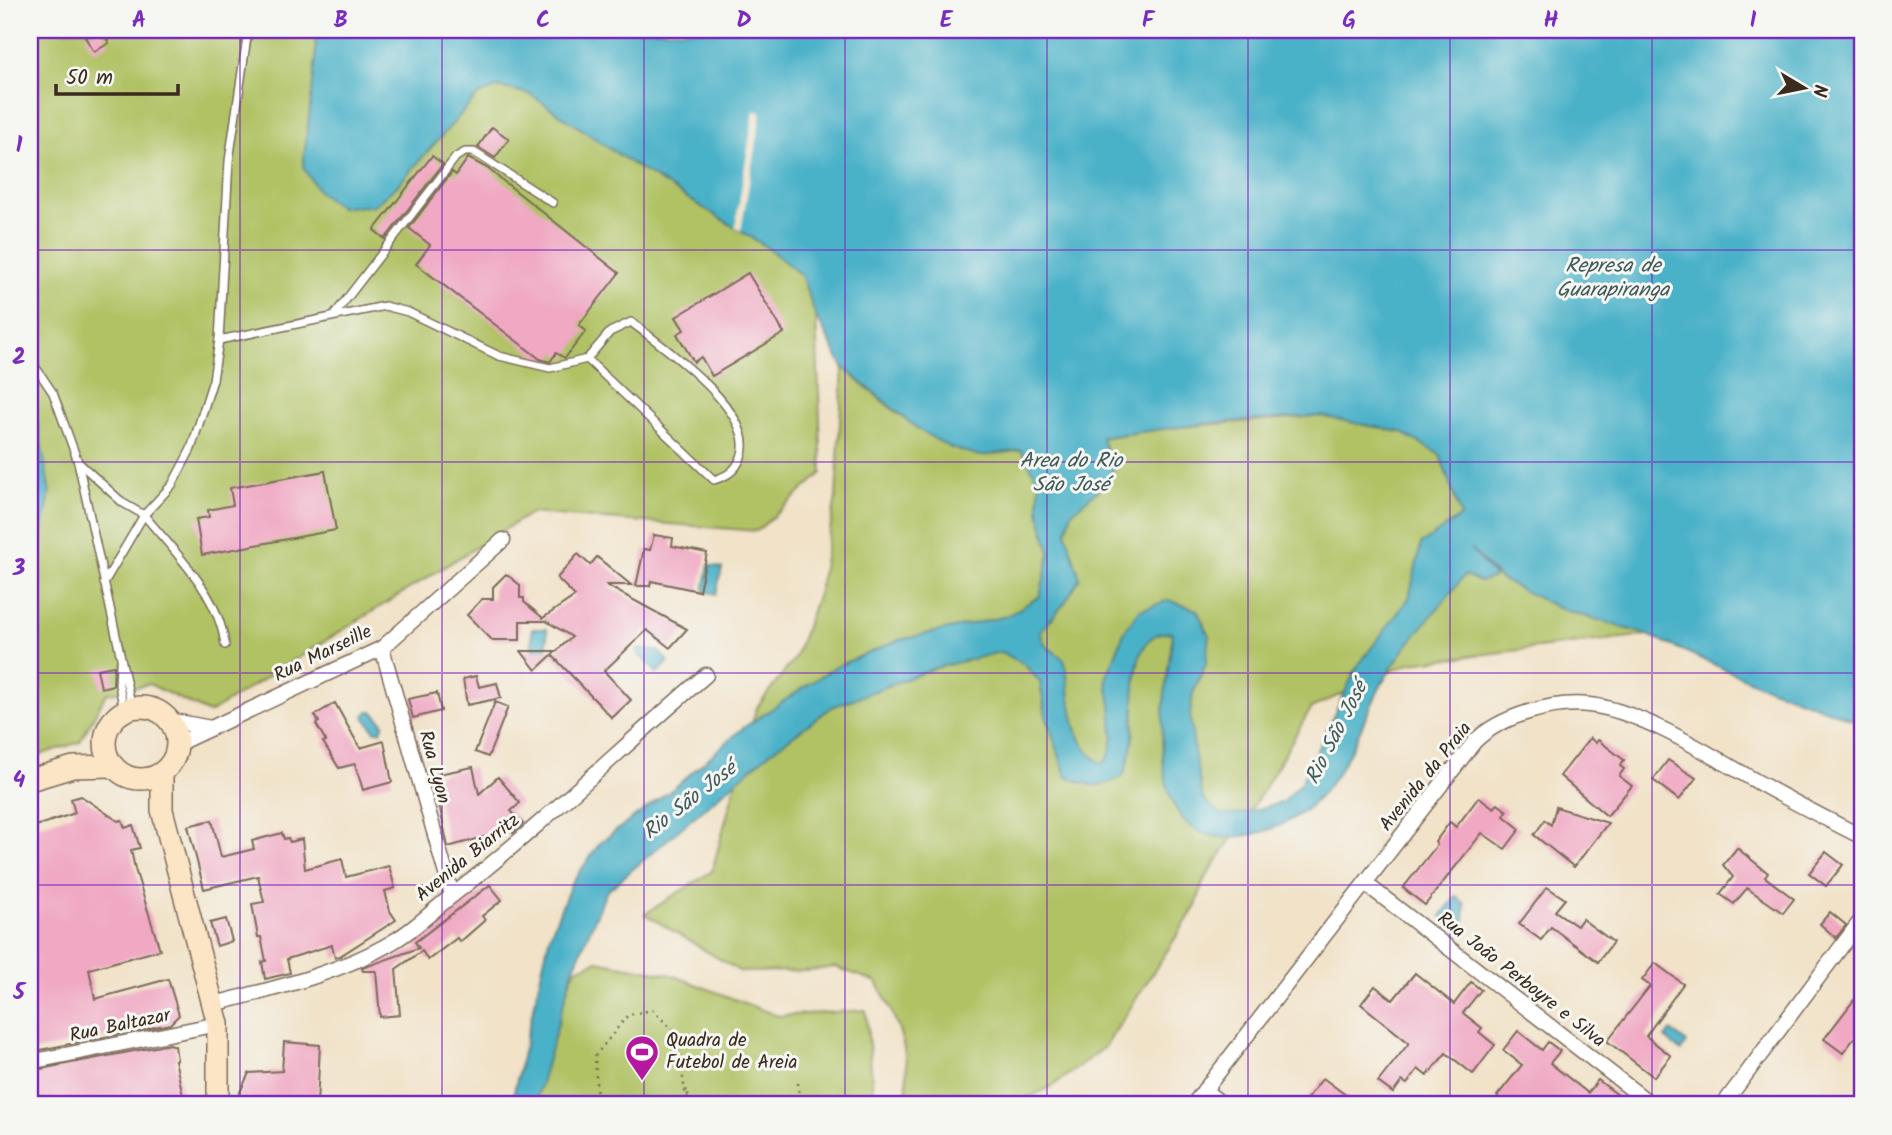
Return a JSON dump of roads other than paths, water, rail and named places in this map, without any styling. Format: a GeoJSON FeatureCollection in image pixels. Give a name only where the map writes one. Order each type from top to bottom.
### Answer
{"type":"FeatureCollection","features":[{"type":"Feature","properties":{"kind":"main road"},"geometry":{"type":"LineString","coordinates":[[128,709],[158,711],[168,720],[177,744],[175,755],[162,773],[141,780],[130,778],[112,766],[107,757],[105,739],[111,722],[128,709]]}},
{"type":"Feature","properties":{"kind":"main road"},"geometry":{"type":"LineString","coordinates":[[73,766],[105,739]]}},
{"type":"Feature","properties":{"kind":"main road"},"geometry":{"type":"LineString","coordinates":[[30,780],[73,766],[112,766]]}},
{"type":"Feature","properties":{"kind":"main road"},"geometry":{"type":"LineString","coordinates":[[162,773],[162,810],[216,1014],[218,1105]]}},
{"type":"Feature","properties":{"kind":"main road"},"geometry":{"type":"LineString","coordinates":[[141,780],[162,810]]}},
{"type":"Feature","properties":{"kind":"street","name":"Rua Marseille"},"geometry":{"type":"LineString","coordinates":[[177,744],[382,648],[503,540]]}},
{"type":"Feature","properties":{"kind":"street","name":"Rua Lyon"},"geometry":{"type":"LineString","coordinates":[[382,648],[452,895]]}},
{"type":"Feature","properties":{"kind":"street","name":"Avenida Biarritz"},"geometry":{"type":"LineString","coordinates":[[216,1014],[375,951],[407,933],[526,837],[625,745],[706,675]]}},
{"type":"Feature","properties":{"kind":"street","name":"Avenida da Praia"},"geometry":{"type":"LineString","coordinates":[[1193,1105],[1482,734],[1539,710],[1564,705],[1590,705],[1674,735],[1862,837]]}},
{"type":"Feature","properties":{"kind":"street"},"geometry":{"type":"LineString","coordinates":[[168,720],[211,728]]}},
{"type":"Feature","properties":{"kind":"street","name":"Rua João Perboyre e Silva"},"geometry":{"type":"LineString","coordinates":[[1366,884],[1652,1105]]}},
{"type":"Feature","properties":{"kind":"street"},"geometry":{"type":"LineString","coordinates":[[1723,1105],[1862,919]]}},
{"type":"Feature","properties":{"kind":"street","name":"Rua Baltazar"},"geometry":{"type":"LineString","coordinates":[[30,1062],[216,1014]]}},
{"type":"Feature","properties":{"kind":"street"},"geometry":{"type":"LineString","coordinates":[[1205,1090],[1223,1105]]}},
{"type":"Feature","properties":{"kind":"lane"},"geometry":{"type":"LineString","coordinates":[[104,583],[144,515],[172,485],[191,449],[204,415],[219,340],[229,161],[247,30]]}},
{"type":"Feature","properties":{"kind":"lane"},"geometry":{"type":"LineString","coordinates":[[335,315],[456,157],[465,152],[474,152],[553,203]]}},
{"type":"Feature","properties":{"kind":"lane"},"geometry":{"type":"LineString","coordinates":[[219,340],[385,306],[408,312],[499,356],[550,368],[587,359],[610,332],[631,322],[695,372],[732,416],[741,428],[744,451],[738,464],[727,477],[714,480],[587,359]]}},
{"type":"Feature","properties":{"kind":"lane"},"geometry":{"type":"LineString","coordinates":[[30,359],[54,393],[78,462],[120,657],[128,709]]}},
{"type":"Feature","properties":{"kind":"lane"},"geometry":{"type":"LineString","coordinates":[[78,462],[123,503],[144,515],[197,580],[222,620],[225,645]]}},
{"type":"Feature","properties":{"kind":"water","name":"Represa de Guarapiranga"},"geometry":{"type":"Polygon","coordinates":[[[315,30],[1862,30],[1862,723],[1758,684],[1648,635],[1558,608],[1500,579],[1471,549],[1495,577],[1479,582],[1465,575],[1413,639],[1384,680],[1348,755],[1331,783],[1312,805],[1292,819],[1259,833],[1236,837],[1204,833],[1182,818],[1169,792],[1163,761],[1163,727],[1173,633],[1158,634],[1147,642],[1140,655],[1136,672],[1132,742],[1124,775],[1102,785],[1082,783],[1066,776],[1046,716],[1040,682],[1024,664],[1001,652],[935,668],[832,707],[768,754],[606,892],[573,970],[535,1105],[511,1105],[550,935],[571,884],[601,842],[674,788],[743,728],[835,667],[899,640],[1007,616],[1040,596],[1050,553],[1039,512],[1039,481],[1021,450],[981,456],[951,448],[919,430],[843,367],[816,316],[801,275],[768,248],[631,163],[530,94],[499,87],[478,95],[396,187],[373,206],[340,207],[319,192],[303,167],[316,58],[315,30]],[[1320,416],[1211,423],[1101,437],[1114,468],[1098,490],[1072,512],[1066,533],[1080,578],[1064,604],[1040,632],[1045,645],[1064,659],[1073,716],[1082,743],[1090,754],[1102,764],[1109,756],[1113,736],[1106,679],[1125,630],[1140,610],[1169,600],[1197,610],[1209,635],[1206,664],[1193,693],[1190,716],[1203,799],[1222,815],[1241,814],[1283,802],[1301,783],[1357,667],[1409,598],[1421,544],[1461,516],[1440,455],[1401,432],[1320,416]]]}},
{"type":"Feature","properties":{"kind":"water"},"geometry":{"type":"Polygon","coordinates":[[[30,413],[37,420],[50,492],[40,549],[30,553],[30,413]]]}},
{"type":"Feature","properties":{"kind":"water"},"geometry":{"type":"Polygon","coordinates":[[[709,565],[722,568],[716,594],[704,591],[709,565]]]}},
{"type":"Feature","properties":{"kind":"water"},"geometry":{"type":"Polygon","coordinates":[[[532,629],[547,629],[547,649],[532,649],[532,629]]]}},
{"type":"Feature","properties":{"kind":"water"},"geometry":{"type":"Polygon","coordinates":[[[639,649],[658,651],[669,662],[657,673],[636,652],[639,649]]]}},
{"type":"Feature","properties":{"kind":"water"},"geometry":{"type":"Polygon","coordinates":[[[368,711],[373,711],[384,724],[381,731],[375,731],[364,716],[368,711]]]}},
{"type":"Feature","properties":{"kind":"water"},"geometry":{"type":"Polygon","coordinates":[[[1456,896],[1465,904],[1464,925],[1460,930],[1441,916],[1456,896]]]}},
{"type":"Feature","properties":{"kind":"water"},"geometry":{"type":"Polygon","coordinates":[[[1671,1031],[1687,1043],[1681,1051],[1665,1038],[1671,1031]]]}},
{"type":"Feature","properties":{"kind":"place","name":"Quadra de Futebol de Areia"},"geometry":{"type":"Point","coordinates":[642,1082]}},
{"type":"Feature","properties":{"kind":"water label","name":"Area do Rio São José"},"geometry":{"type":"Point","coordinates":[1071,473]}},
{"type":"Feature","properties":{"kind":"water label","name":"Rio São José"},"geometry":{"type":"Point","coordinates":[1337,733]}},
{"type":"Feature","properties":{"kind":"water label","name":"Rio São José"},"geometry":{"type":"Point","coordinates":[690,801]}}]}
